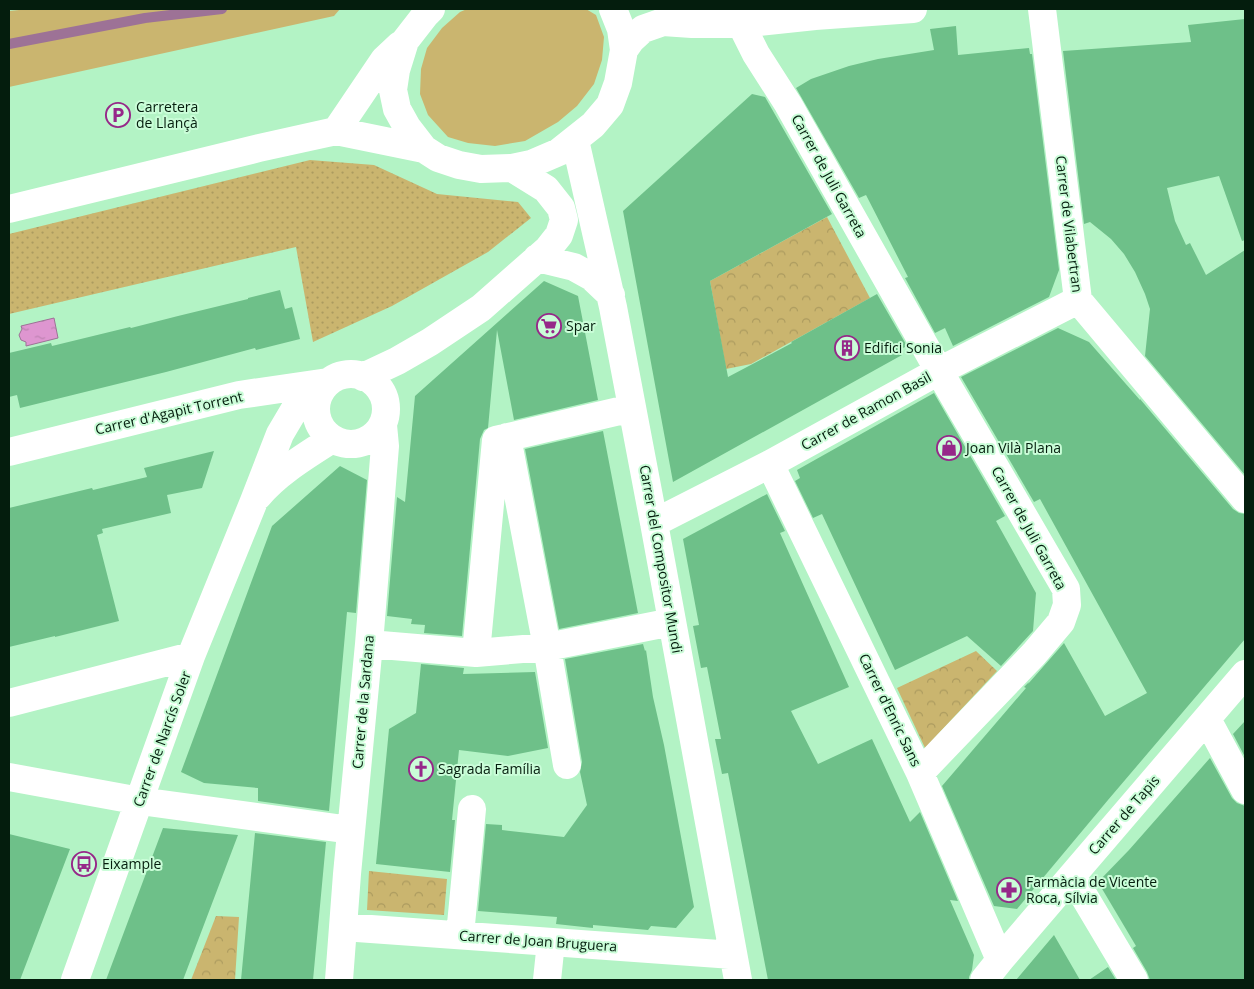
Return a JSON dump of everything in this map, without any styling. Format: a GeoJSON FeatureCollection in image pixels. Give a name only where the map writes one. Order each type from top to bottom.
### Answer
{"type":"FeatureCollection","features":[{"type":"Feature","properties":{"kind":"street"},"geometry":{"type":"LineString","coordinates":[[417,21],[396,70],[393,90],[397,109],[407,127],[424,149],[438,158],[459,166],[482,170],[512,168],[531,164],[559,152],[593,124],[610,105],[618,84],[624,50],[621,29],[613,9]]}},
{"type":"Feature","properties":{"kind":"street"},"geometry":{"type":"LineString","coordinates":[[624,50],[643,29],[663,22],[740,24],[913,9]]}},
{"type":"Feature","properties":{"kind":"street","name":"Carrer de Vilabertran"},"geometry":{"type":"LineString","coordinates":[[1042,9],[1078,300],[1245,499]]}},
{"type":"Feature","properties":{"kind":"street"},"geometry":{"type":"LineString","coordinates":[[336,131],[384,60],[417,21]]}},
{"type":"Feature","properties":{"kind":"street","name":"Carrer de Juli Garreta"},"geometry":{"type":"LineString","coordinates":[[740,24],[756,54],[788,104],[939,372],[1066,589],[1067,604],[1061,622],[1034,654],[920,773]]}},
{"type":"Feature","properties":{"kind":"street"},"geometry":{"type":"LineString","coordinates":[[9,209],[336,131],[424,149]]}},
{"type":"Feature","properties":{"kind":"street","name":"Carrer del Compositor Mundi"},"geometry":{"type":"LineString","coordinates":[[575,140],[611,295],[736,968]]}},
{"type":"Feature","properties":{"kind":"street"},"geometry":{"type":"LineString","coordinates":[[363,377],[397,361],[430,342],[481,308],[548,249],[559,235],[564,220],[561,208],[546,189],[512,168]]}},
{"type":"Feature","properties":{"kind":"street"},"geometry":{"type":"LineString","coordinates":[[538,258],[574,267],[592,277],[611,295]]}},
{"type":"Feature","properties":{"kind":"street","name":"Carrer de Ramon Basil"},"geometry":{"type":"LineString","coordinates":[[654,523],[770,464],[939,372],[1078,300]]}},
{"type":"Feature","properties":{"kind":"street"},"geometry":{"type":"LineString","coordinates":[[352,374],[363,377],[372,381],[379,388],[384,397],[386,415],[377,433],[369,439],[360,443],[340,443],[332,439],[320,427],[317,419],[316,411],[324,388],[340,376],[352,374]]}},
{"type":"Feature","properties":{"kind":"street","name":"Carrer d'Agapit Torrent"},"geometry":{"type":"LineString","coordinates":[[9,452],[239,395],[324,388]]}},
{"type":"Feature","properties":{"kind":"street","name":"Carrer de Narcís Soler"},"geometry":{"type":"LineString","coordinates":[[75,980],[191,656],[280,434],[293,412],[324,388]]}},
{"type":"Feature","properties":{"kind":"street"},"geometry":{"type":"LineString","coordinates":[[476,653],[496,440],[632,408]]}},
{"type":"Feature","properties":{"kind":"street","name":"Carrer de la Sardana"},"geometry":{"type":"LineString","coordinates":[[339,980],[385,446],[382,425]]}},
{"type":"Feature","properties":{"kind":"street"},"geometry":{"type":"LineString","coordinates":[[508,437],[567,765]]}},
{"type":"Feature","properties":{"kind":"street","name":"Carrer de Narcís Soler"},"geometry":{"type":"LineString","coordinates":[[254,501],[265,487],[296,462],[332,439]]}},
{"type":"Feature","properties":{"kind":"street","name":"Carrer d'Enric Sans"},"geometry":{"type":"LineString","coordinates":[[770,464],[920,773],[992,970]]}},
{"type":"Feature","properties":{"kind":"street"},"geometry":{"type":"LineString","coordinates":[[369,644],[476,653],[547,646],[672,622]]}},
{"type":"Feature","properties":{"kind":"street"},"geometry":{"type":"LineString","coordinates":[[9,703],[191,656]]}},
{"type":"Feature","properties":{"kind":"street","name":"Carrer de Tapis"},"geometry":{"type":"LineString","coordinates":[[992,970],[1245,674]]}},
{"type":"Feature","properties":{"kind":"street"},"geometry":{"type":"LineString","coordinates":[[1207,718],[1245,790]]}},
{"type":"Feature","properties":{"kind":"street"},"geometry":{"type":"LineString","coordinates":[[9,777],[140,801],[351,830]]}},
{"type":"Feature","properties":{"kind":"street"},"geometry":{"type":"LineString","coordinates":[[460,935],[472,809]]}},
{"type":"Feature","properties":{"kind":"street"},"geometry":{"type":"LineString","coordinates":[[1072,876],[1134,980]]}},
{"type":"Feature","properties":{"kind":"street","name":"Carrer de Joan Bruguera"},"geometry":{"type":"LineString","coordinates":[[343,927],[551,942],[736,968]]}},
{"type":"Feature","properties":{"kind":"street"},"geometry":{"type":"LineString","coordinates":[[547,980],[551,942]]}},
{"type":"Feature","properties":{"kind":"green space"},"geometry":{"type":"Polygon","coordinates":[[[29,9],[340,9],[334,16],[9,87],[9,11],[29,9]]]}},
{"type":"Feature","properties":{"kind":"green space"},"geometry":{"type":"Polygon","coordinates":[[[467,9],[586,9],[596,15],[604,37],[602,60],[594,84],[577,106],[558,122],[525,141],[495,146],[468,143],[448,137],[428,115],[420,94],[421,69],[427,48],[442,28],[460,12],[467,9]]]}},
{"type":"Feature","properties":{"kind":"green space"},"geometry":{"type":"Polygon","coordinates":[[[310,160],[374,165],[437,194],[518,202],[531,218],[488,252],[392,306],[313,342],[296,247],[9,314],[9,234],[310,160]]]}},
{"type":"Feature","properties":{"kind":"green space"},"geometry":{"type":"Polygon","coordinates":[[[827,217],[870,298],[751,364],[726,369],[710,281],[827,217]]]}},
{"type":"Feature","properties":{"kind":"green space"},"geometry":{"type":"Polygon","coordinates":[[[976,651],[997,671],[925,748],[897,688],[976,651]]]}},
{"type":"Feature","properties":{"kind":"green space"},"geometry":{"type":"Polygon","coordinates":[[[369,871],[447,879],[444,915],[367,910],[369,871]]]}},
{"type":"Feature","properties":{"kind":"green space"},"geometry":{"type":"Polygon","coordinates":[[[216,916],[239,917],[235,980],[191,980],[216,916]]]}},
{"type":"Feature","properties":{"kind":"water"},"geometry":{"type":"Polygon","coordinates":[[[54,318],[58,338],[26,346],[26,342],[21,340],[19,335],[22,329],[21,326],[54,318]]]}},
{"type":"Feature","properties":{"kind":"building"},"geometry":{"type":"Polygon","coordinates":[[[1245,19],[1245,240],[1242,241],[1219,176],[1167,188],[1175,221],[1186,245],[1190,243],[1206,275],[1245,250],[1245,475],[1145,356],[1150,309],[1135,272],[1124,254],[1111,239],[1090,222],[1084,224],[1063,51],[1191,42],[1188,25],[1245,19]]]}},
{"type":"Feature","properties":{"kind":"building"},"geometry":{"type":"Polygon","coordinates":[[[956,26],[958,55],[1029,48],[1030,54],[1032,54],[1059,270],[1049,297],[953,346],[945,328],[935,333],[905,278],[908,277],[866,195],[859,198],[796,88],[811,79],[849,66],[878,59],[934,50],[930,29],[956,26]]]}},
{"type":"Feature","properties":{"kind":"building"},"geometry":{"type":"Polygon","coordinates":[[[752,94],[765,97],[832,214],[710,281],[728,377],[877,294],[907,346],[899,350],[902,355],[673,482],[623,211],[752,94]]]}},
{"type":"Feature","properties":{"kind":"building"},"geometry":{"type":"Polygon","coordinates":[[[544,281],[578,296],[598,400],[514,420],[497,330],[488,428],[484,430],[480,439],[462,636],[424,633],[425,625],[411,624],[412,619],[387,616],[397,497],[405,502],[415,396],[544,281]]]}},
{"type":"Feature","properties":{"kind":"building"},"geometry":{"type":"Polygon","coordinates":[[[280,290],[285,309],[292,307],[300,339],[256,350],[255,348],[20,408],[17,395],[9,397],[9,353],[51,343],[52,346],[131,328],[280,290]]]}},
{"type":"Feature","properties":{"kind":"building"},"geometry":{"type":"Polygon","coordinates":[[[1058,328],[1089,342],[1233,509],[1245,514],[1245,639],[1017,909],[994,906],[942,786],[1026,688],[1024,687],[1064,643],[1105,716],[1147,693],[1040,499],[1034,502],[961,377],[1058,328]]]}},
{"type":"Feature","properties":{"kind":"building"},"geometry":{"type":"Polygon","coordinates":[[[934,393],[1005,516],[996,521],[1036,593],[1033,631],[1001,666],[967,636],[895,670],[822,514],[813,518],[795,481],[800,478],[797,470],[934,393]]]}},
{"type":"Feature","properties":{"kind":"building"},"geometry":{"type":"Polygon","coordinates":[[[603,431],[638,613],[559,629],[525,449],[603,431]]]}},
{"type":"Feature","properties":{"kind":"building"},"geometry":{"type":"Polygon","coordinates":[[[214,451],[202,488],[167,495],[171,513],[102,529],[103,533],[97,535],[119,621],[9,647],[9,508],[147,477],[144,468],[214,451]]]}},
{"type":"Feature","properties":{"kind":"building"},"geometry":{"type":"Polygon","coordinates":[[[340,466],[367,480],[356,613],[347,612],[329,811],[258,801],[258,788],[204,783],[181,772],[272,526],[340,466]]]}},
{"type":"Feature","properties":{"kind":"building"},"geometry":{"type":"Polygon","coordinates":[[[767,494],[785,531],[780,533],[849,687],[791,711],[818,764],[872,739],[910,822],[920,812],[958,901],[950,900],[974,955],[969,980],[768,980],[728,773],[722,774],[715,739],[721,739],[707,667],[701,668],[693,626],[699,625],[683,539],[767,494]]]}},
{"type":"Feature","properties":{"kind":"building"},"geometry":{"type":"Polygon","coordinates":[[[643,644],[646,650],[653,697],[664,745],[694,907],[676,928],[651,926],[648,930],[593,925],[593,928],[556,924],[557,917],[478,911],[486,824],[502,825],[502,830],[564,837],[587,805],[580,772],[582,762],[565,659],[643,644]]]}},
{"type":"Feature","properties":{"kind":"building","name":"Sagrada Família"},"geometry":{"type":"Polygon","coordinates":[[[421,664],[464,668],[463,674],[535,672],[548,748],[508,756],[459,750],[452,820],[455,820],[450,872],[376,864],[389,729],[416,713],[421,664]]]}},
{"type":"Feature","properties":{"kind":"building"},"geometry":{"type":"Polygon","coordinates":[[[1245,721],[1245,757],[1233,734],[1245,721]]]}},
{"type":"Feature","properties":{"kind":"building"},"geometry":{"type":"Polygon","coordinates":[[[1210,758],[1232,798],[1237,803],[1245,806],[1245,980],[1150,980],[1133,948],[1136,946],[1098,882],[1129,850],[1210,758]]]}},
{"type":"Feature","properties":{"kind":"building"},"geometry":{"type":"Polygon","coordinates":[[[163,828],[238,835],[183,980],[106,980],[163,828]]]}},
{"type":"Feature","properties":{"kind":"building"},"geometry":{"type":"Polygon","coordinates":[[[255,833],[326,842],[313,980],[241,980],[255,833]]]}},
{"type":"Feature","properties":{"kind":"building"},"geometry":{"type":"Polygon","coordinates":[[[9,834],[70,849],[20,980],[9,980],[9,834]]]}},
{"type":"Feature","properties":{"kind":"building"},"geometry":{"type":"Polygon","coordinates":[[[1054,935],[1080,980],[1016,980],[1054,935]]]}},
{"type":"Feature","properties":{"kind":"building"},"geometry":{"type":"Polygon","coordinates":[[[1108,967],[1116,980],[1089,980],[1108,967]]]}},
{"type":"Feature","properties":{"kind":"waterway"},"geometry":{"type":"LineString","coordinates":[[9,44],[145,18],[222,9]]}},
{"type":"Feature","properties":{"kind":"place","name":"Carretera de Llançà"},"geometry":{"type":"Point","coordinates":[118,115]}},
{"type":"Feature","properties":{"kind":"place","name":"Spar"},"geometry":{"type":"Point","coordinates":[549,326]}},
{"type":"Feature","properties":{"kind":"place","name":"Edifici Sonia"},"geometry":{"type":"Point","coordinates":[847,348]}},
{"type":"Feature","properties":{"kind":"place","name":"Joan Vilà Plana"},"geometry":{"type":"Point","coordinates":[949,448]}},
{"type":"Feature","properties":{"kind":"place","name":"Sagrada Família"},"geometry":{"type":"Point","coordinates":[421,769]}},
{"type":"Feature","properties":{"kind":"place","name":"Eixample"},"geometry":{"type":"Point","coordinates":[84,864]}},
{"type":"Feature","properties":{"kind":"place","name":"Farmàcia de Vicente Roca, Sílvia"},"geometry":{"type":"Point","coordinates":[1009,890]}}]}
